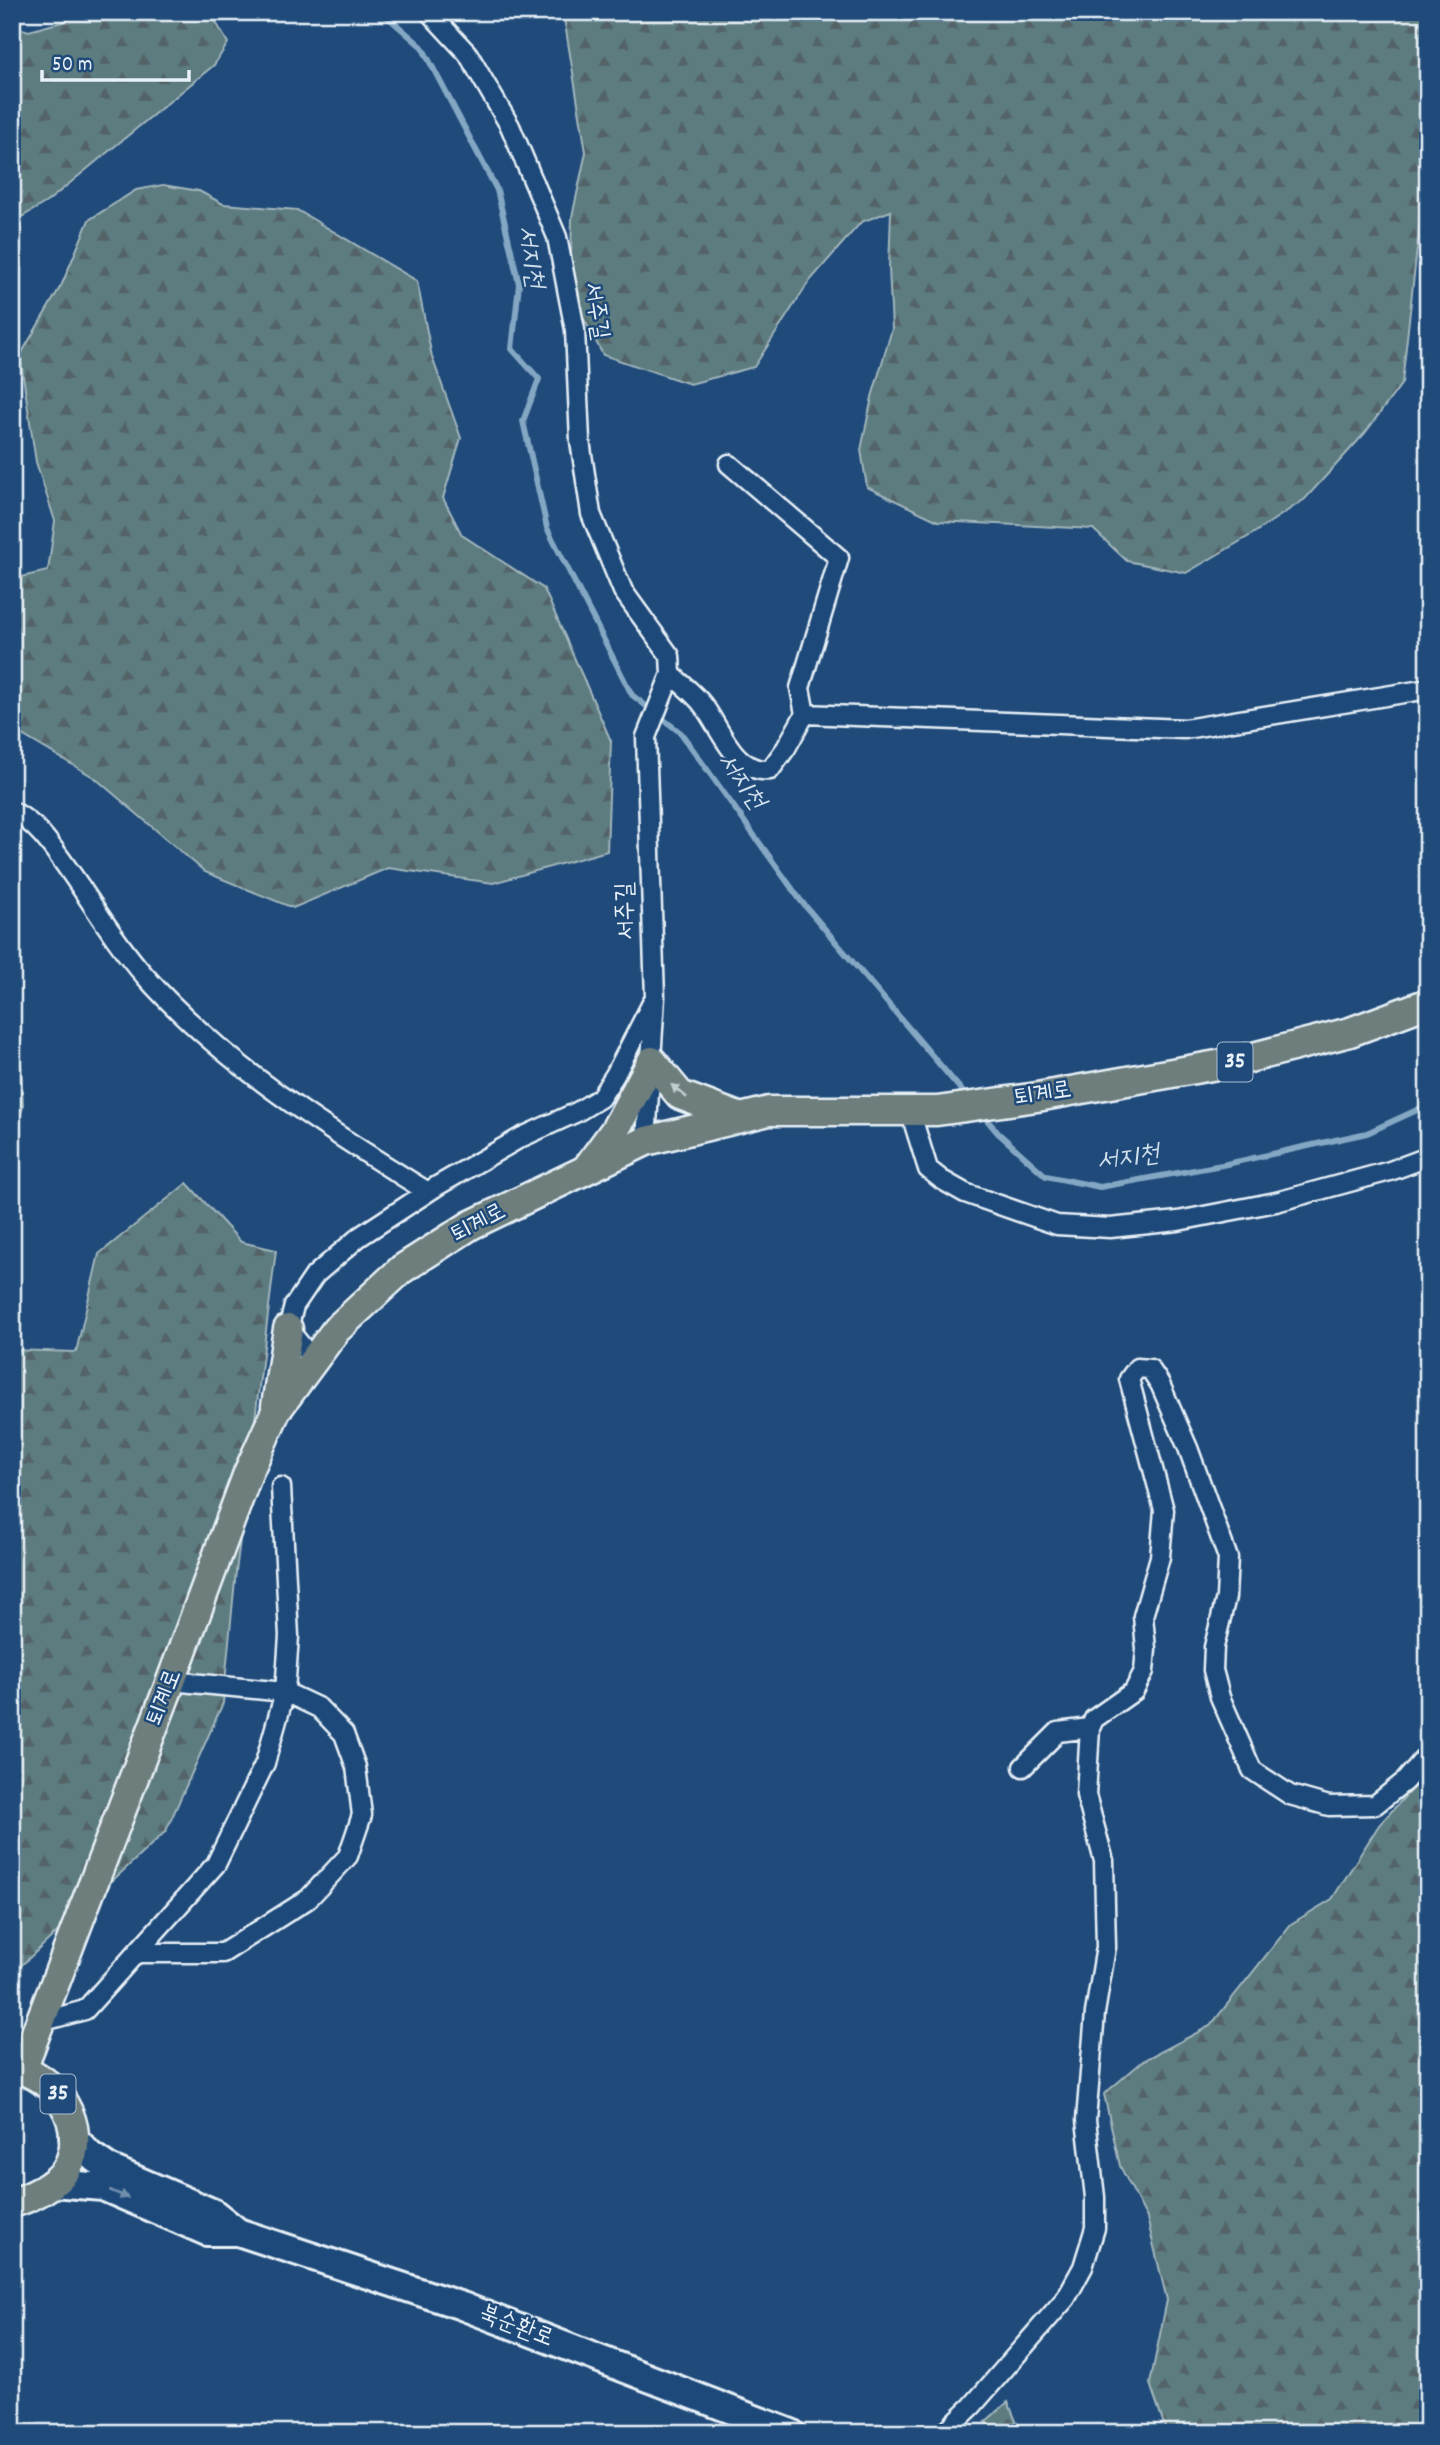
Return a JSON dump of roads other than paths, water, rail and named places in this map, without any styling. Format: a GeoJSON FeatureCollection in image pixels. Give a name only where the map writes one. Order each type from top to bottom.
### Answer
{"type":"FeatureCollection","features":[{"type":"Feature","properties":{"kind":"main road","name":"퇴계로"},"geometry":{"type":"LineString","coordinates":[[17,2068],[40,2022],[248,1473],[276,1411],[336,1330],[402,1269],[471,1225],[646,1141],[769,1111],[923,1111],[1037,1097],[1234,1062],[1350,1032],[1428,1003]]}},
{"type":"Feature","properties":{"kind":"main road"},"geometry":{"type":"LineString","coordinates":[[586,1170],[615,1130],[652,1061],[680,1095],[741,1118]]}},
{"type":"Feature","properties":{"kind":"main road"},"geometry":{"type":"LineString","coordinates":[[276,1411],[288,1329]]}},
{"type":"Feature","properties":{"kind":"main road","name":"35"},"geometry":{"type":"LineString","coordinates":[[12,2203],[52,2183],[67,2168],[74,2144],[71,2120],[61,2097],[44,2080],[17,2068]]}},
{"type":"Feature","properties":{"kind":"street","name":"서주길"},"geometry":{"type":"LineString","coordinates":[[429,12],[468,54],[510,126],[557,237],[575,330],[580,441],[591,514],[623,591],[670,656],[669,678],[646,737],[655,997],[646,1141]]}},
{"type":"Feature","properties":{"kind":"street"},"geometry":{"type":"LineString","coordinates":[[669,678],[701,703],[740,761],[757,771],[770,770],[805,714],[800,688],[839,558],[729,464]]}},
{"type":"Feature","properties":{"kind":"street"},"geometry":{"type":"LineString","coordinates":[[805,714],[1185,729],[1428,689]]}},
{"type":"Feature","properties":{"kind":"street"},"geometry":{"type":"LineString","coordinates":[[12,811],[33,824],[58,852],[143,974],[185,1018],[232,1059],[361,1151],[428,1192]]}},
{"type":"Feature","properties":{"kind":"street"},"geometry":{"type":"LineString","coordinates":[[313,1360],[288,1329],[294,1306],[314,1275],[359,1237],[428,1192],[520,1138],[577,1112],[600,1098],[615,1075],[655,997]]}},
{"type":"Feature","properties":{"kind":"street"},"geometry":{"type":"LineString","coordinates":[[923,1111],[928,1169],[965,1193],[1057,1225],[1110,1228],[1178,1221],[1276,1202],[1390,1171],[1428,1157]]}},
{"type":"Feature","properties":{"kind":"street"},"geometry":{"type":"LineString","coordinates":[[944,2433],[972,2406],[1066,2298],[1083,2267],[1095,2228],[1095,2197],[1086,2120],[1093,2025],[1106,1947],[1104,1861],[1086,1796],[1090,1728],[1094,1719],[1134,1691],[1144,1671],[1146,1649],[1143,1616],[1160,1557],[1164,1510],[1129,1379],[1137,1368],[1150,1369],[1160,1384],[1188,1448],[1228,1558],[1226,1597],[1214,1647],[1213,1670],[1220,1697],[1252,1770],[1290,1795],[1329,1806],[1375,1805],[1405,1781],[1428,1754]]}},
{"type":"Feature","properties":{"kind":"street"},"geometry":{"type":"LineString","coordinates":[[40,2022],[85,2010],[216,1864],[265,1763],[285,1692],[289,1636],[281,1487]]}},
{"type":"Feature","properties":{"kind":"street"},"geometry":{"type":"LineString","coordinates":[[137,1953],[223,1953],[308,1899],[348,1856],[362,1815],[356,1768],[344,1734],[319,1708],[285,1692],[171,1681]]}},
{"type":"Feature","properties":{"kind":"street"},"geometry":{"type":"LineString","coordinates":[[1023,1767],[1058,1732],[1090,1728]]}},
{"type":"Feature","properties":{"kind":"street","name":"북순환로"},"geometry":{"type":"LineString","coordinates":[[73,2137],[90,2155],[110,2168],[214,2213],[238,2232]]}},
{"type":"Feature","properties":{"kind":"street","name":"북순환로"},"geometry":{"type":"LineString","coordinates":[[52,2183],[103,2187],[207,2232],[238,2232],[461,2306],[791,2433]]}},
{"type":"Feature","properties":{"kind":"waterway","name":"서지천"},"geometry":{"type":"LineString","coordinates":[[382,12],[422,47],[497,190],[519,284],[512,349],[539,379],[523,421],[547,528],[632,695],[681,733],[801,901],[968,1098]]}},
{"type":"Feature","properties":{"kind":"waterway","name":"서지천"},"geometry":{"type":"LineString","coordinates":[[982,1114],[998,1133],[1046,1176],[1100,1187],[1222,1165],[1367,1133],[1428,1105]]}}]}
